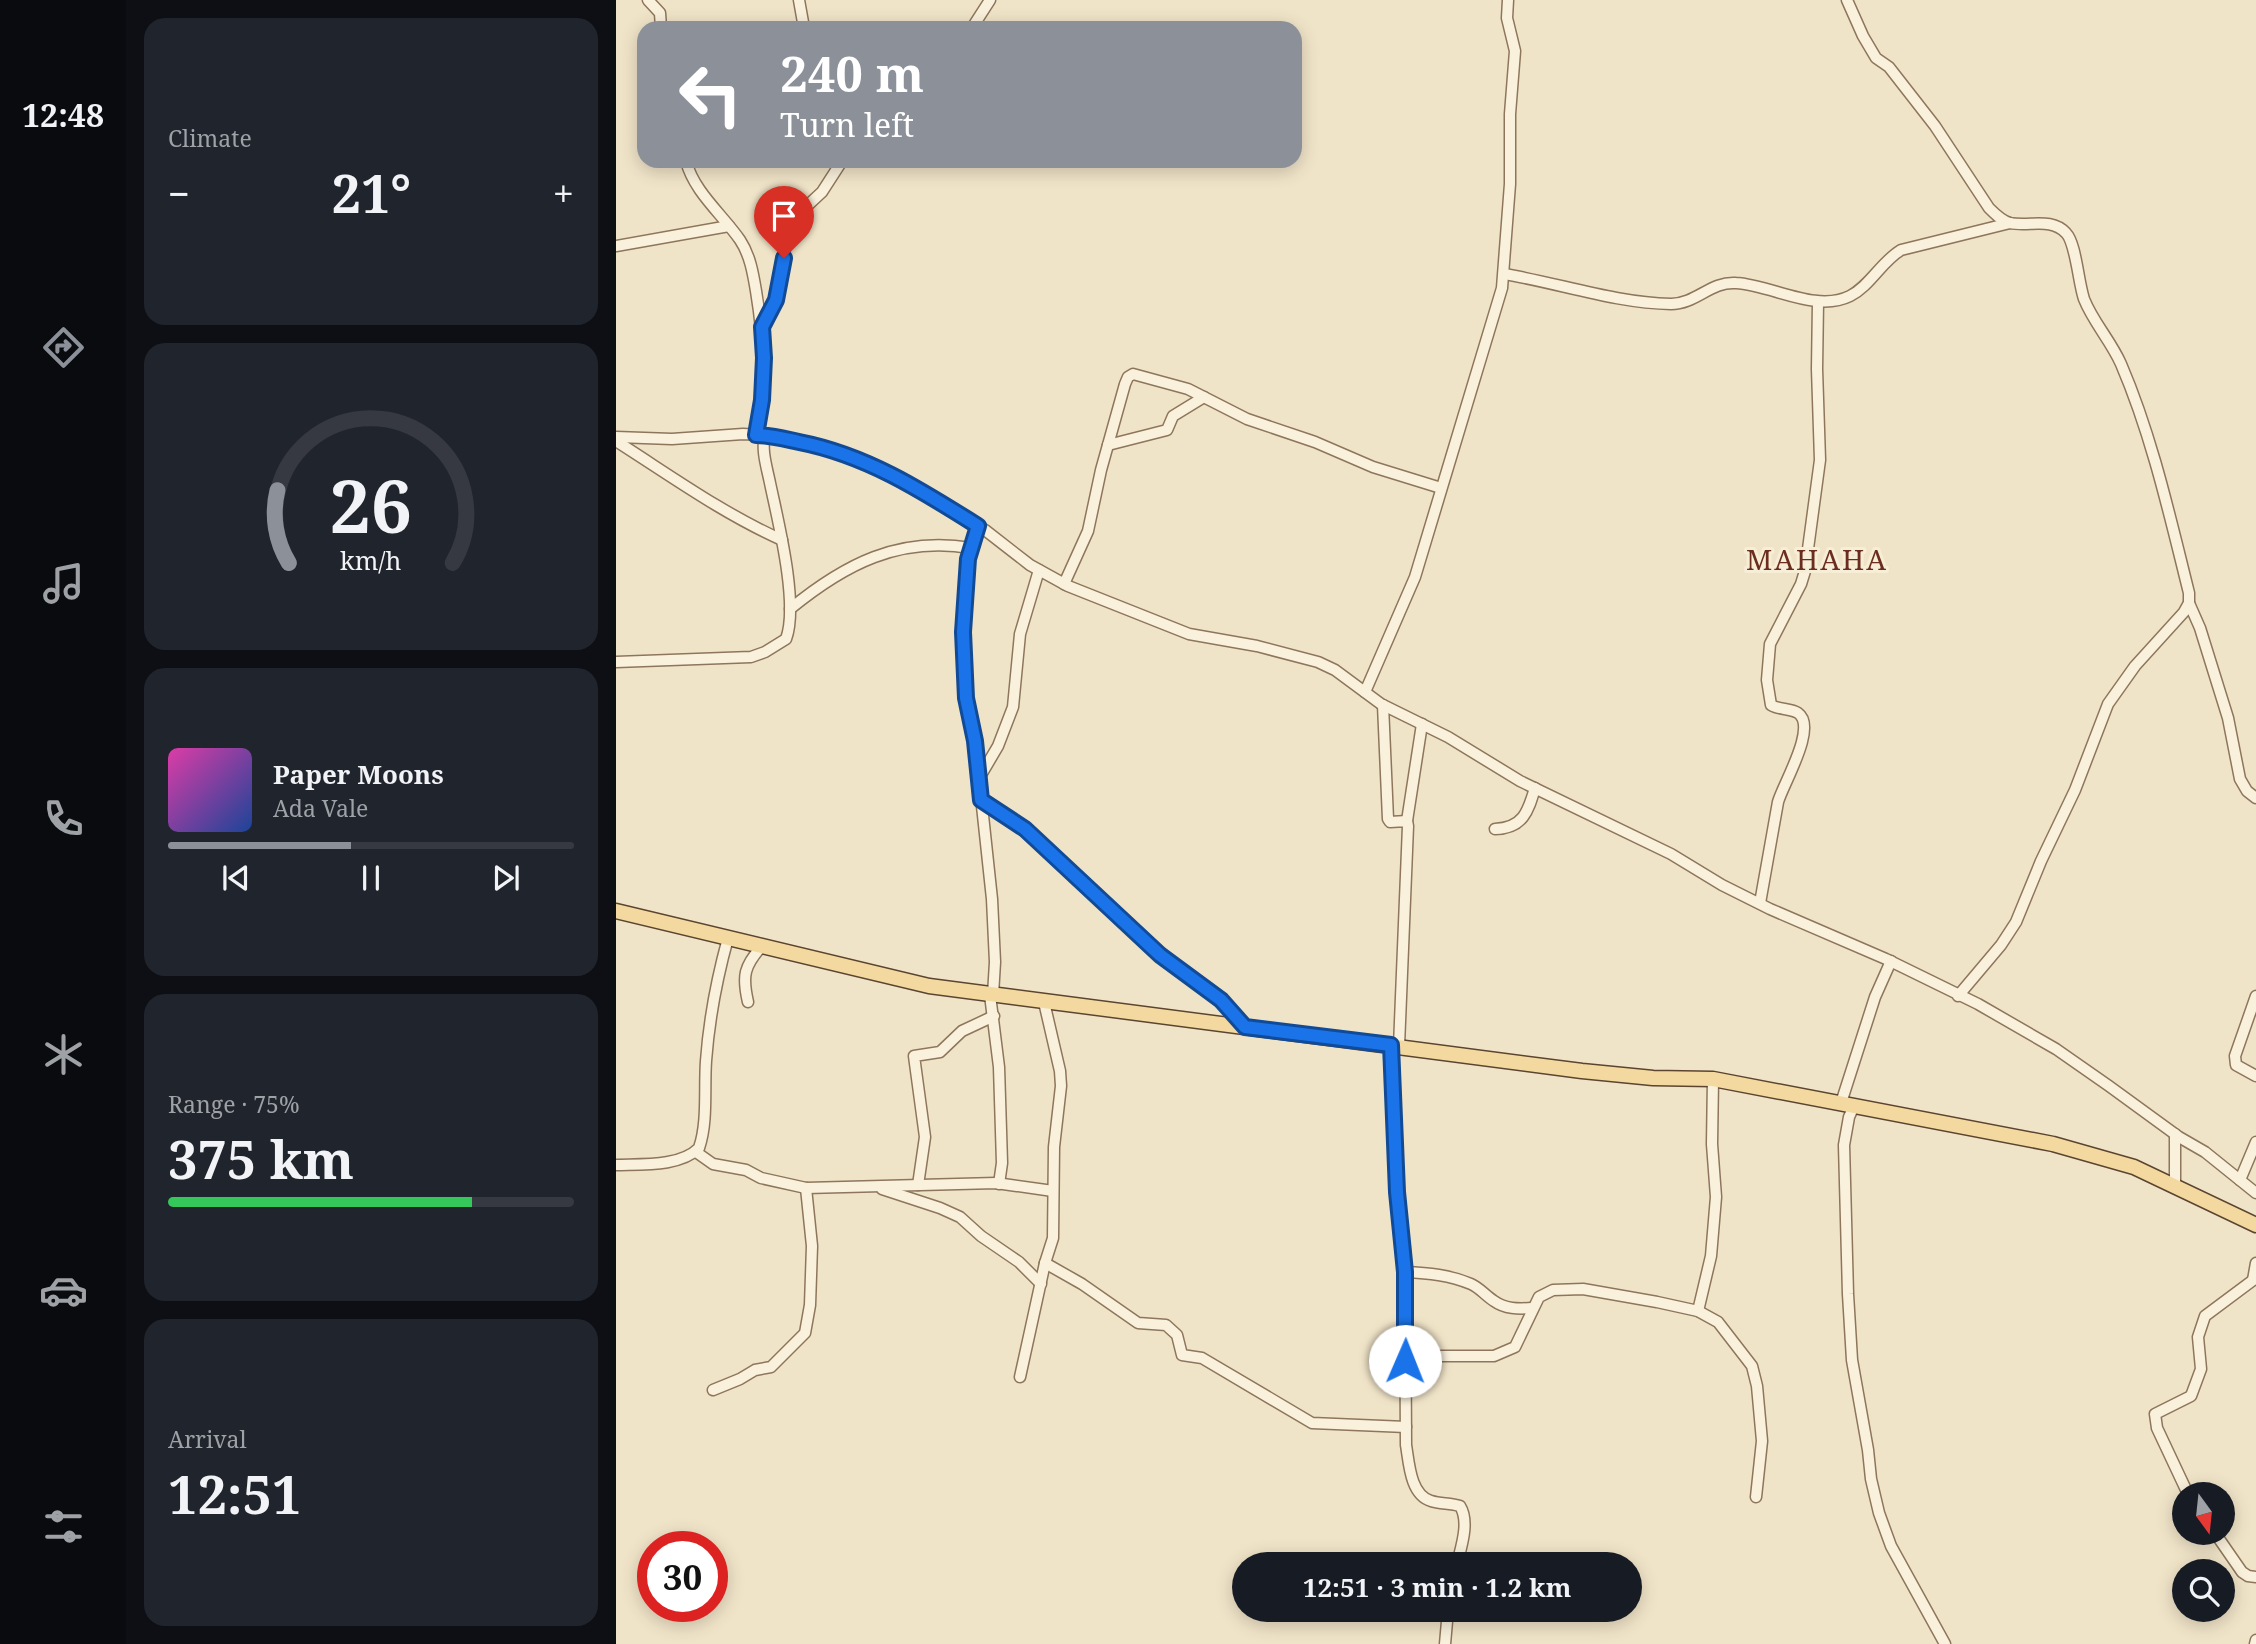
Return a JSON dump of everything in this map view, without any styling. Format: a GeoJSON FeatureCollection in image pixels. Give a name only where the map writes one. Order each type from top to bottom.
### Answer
{"type":"FeatureCollection","features":[{"type":"Feature","properties":{"kind":"main road"},"geometry":{"type":"LineString","coordinates":[[616,911],[929,986],[1582,1071],[1653,1078],[1713,1079],[2077,1150],[2134,1167],[2256,1225]]}},
{"type":"Feature","properties":{"kind":"street"},"geometry":{"type":"LineString","coordinates":[[648,0],[660,13],[661,21]]}},
{"type":"Feature","properties":{"kind":"street"},"geometry":{"type":"LineString","coordinates":[[799,0],[803,21]]}},
{"type":"Feature","properties":{"kind":"street"},"geometry":{"type":"LineString","coordinates":[[976,21],[990,0]]}},
{"type":"Feature","properties":{"kind":"street"},"geometry":{"type":"LineString","coordinates":[[1365,692],[1415,578],[1500,298],[1510,184],[1510,102],[1515,51],[1507,18],[1508,0]]}},
{"type":"Feature","properties":{"kind":"street"},"geometry":{"type":"LineString","coordinates":[[1847,0],[1876,58],[1889,67],[1935,126],[1989,208],[1999,218],[2010,223]]}},
{"type":"Feature","properties":{"kind":"street"},"geometry":{"type":"LineString","coordinates":[[616,662],[751,657],[786,639],[789,629],[790,608],[782,540],[761,435],[764,358],[762,327],[751,265],[741,242],[700,190],[689,168]]}},
{"type":"Feature","properties":{"kind":"street"},"geometry":{"type":"LineString","coordinates":[[762,327],[776,300],[788,232],[794,218],[822,192],[835,168]]}},
{"type":"Feature","properties":{"kind":"street"},"geometry":{"type":"LineString","coordinates":[[1504,274],[1563,288],[1671,304],[1688,301],[1720,284],[1732,282],[1818,302],[1837,301],[1851,296],[1863,287],[1889,258],[1901,250],[2010,223],[2049,224],[2059,227],[2073,243],[2078,276],[2086,303],[2120,363],[2138,410],[2169,512],[2189,593],[2189,603],[2200,628],[2228,718],[2240,779],[2247,791],[2256,798]]}},
{"type":"Feature","properties":{"kind":"street"},"geometry":{"type":"LineString","coordinates":[[616,246],[729,226]]}},
{"type":"Feature","properties":{"kind":"street"},"geometry":{"type":"LineString","coordinates":[[1760,904],[1778,802],[1798,756],[1804,727],[1797,713],[1771,705],[1767,680],[1772,639],[1805,571],[1813,518],[1820,460],[1818,302]]}},
{"type":"Feature","properties":{"kind":"street"},"geometry":{"type":"LineString","coordinates":[[1065,584],[1088,531],[1108,445],[1130,374],[1161,381],[1204,397],[1247,419],[1315,442],[1362,463],[1441,488]]}},
{"type":"Feature","properties":{"kind":"street"},"geometry":{"type":"LineString","coordinates":[[1108,445],[1167,430],[1174,416],[1204,397]]}},
{"type":"Feature","properties":{"kind":"street"},"geometry":{"type":"LineString","coordinates":[[616,439],[673,439],[743,433],[821,446],[872,464],[924,492],[978,526],[1039,570],[1065,584],[1189,634],[1257,646],[1318,662],[1335,670],[1383,705],[1448,737],[1535,788],[1671,853],[1722,885],[1891,961],[1978,1004],[2056,1049],[2175,1134],[2205,1152],[2256,1193]]}},
{"type":"Feature","properties":{"kind":"street"},"geometry":{"type":"LineString","coordinates":[[616,439],[687,489],[782,540]]}},
{"type":"Feature","properties":{"kind":"street"},"geometry":{"type":"LineString","coordinates":[[978,526],[968,559],[963,632],[966,698],[975,741],[992,898],[995,962],[992,995],[1002,1124],[1002,1172],[999,1184]]}},
{"type":"Feature","properties":{"kind":"street"},"geometry":{"type":"LineString","coordinates":[[790,608],[846,568],[871,558],[899,550],[937,545],[971,548]]}},
{"type":"Feature","properties":{"kind":"street"},"geometry":{"type":"LineString","coordinates":[[978,780],[998,746],[1013,706],[1020,634],[1039,570]]}},
{"type":"Feature","properties":{"kind":"street"},"geometry":{"type":"LineString","coordinates":[[1958,996],[2001,945],[2016,922],[2075,790],[2108,704],[2135,666],[2189,603]]}},
{"type":"Feature","properties":{"kind":"street"},"geometry":{"type":"LineString","coordinates":[[1383,705],[1388,819],[1390,822],[1407,821]]}},
{"type":"Feature","properties":{"kind":"street"},"geometry":{"type":"LineString","coordinates":[[1422,724],[1407,821],[1395,1045],[1397,1192],[1405,1272],[1406,1427],[1410,1472],[1420,1494],[1434,1503],[1460,1506],[1463,1511],[1460,1552]]}},
{"type":"Feature","properties":{"kind":"street"},"geometry":{"type":"LineString","coordinates":[[1495,829],[1505,829],[1519,822],[1525,815],[1535,788]]}},
{"type":"Feature","properties":{"kind":"street"},"geometry":{"type":"LineString","coordinates":[[981,800],[1025,829],[1160,955],[1221,1000],[1245,1027]]}},
{"type":"Feature","properties":{"kind":"street"},"geometry":{"type":"LineString","coordinates":[[616,1165],[672,1160],[696,1152],[701,1143],[709,1027],[719,969],[728,938]]}},
{"type":"Feature","properties":{"kind":"street"},"geometry":{"type":"LineString","coordinates":[[748,1002],[746,967],[762,946]]}},
{"type":"Feature","properties":{"kind":"street"},"geometry":{"type":"LineString","coordinates":[[1891,961],[1875,997],[1847,1105],[1849,1117],[1844,1145],[1852,1360],[1879,1513],[1891,1546],[1945,1644]]}},
{"type":"Feature","properties":{"kind":"street"},"geometry":{"type":"LineString","coordinates":[[2256,996],[2235,1056],[2235,1065],[2256,1076]]}},
{"type":"Feature","properties":{"kind":"street"},"geometry":{"type":"LineString","coordinates":[[1020,1377],[1053,1238],[1054,1147],[1061,1086],[1044,1002]]}},
{"type":"Feature","properties":{"kind":"street"},"geometry":{"type":"LineString","coordinates":[[918,1185],[925,1137],[914,1056],[940,1052],[962,1031],[994,1016]]}},
{"type":"Feature","properties":{"kind":"street"},"geometry":{"type":"LineString","coordinates":[[1698,1311],[1711,1256],[1716,1197],[1712,1144],[1713,1079]]}},
{"type":"Feature","properties":{"kind":"street"},"geometry":{"type":"LineString","coordinates":[[2175,1134],[2175,1186]]}},
{"type":"Feature","properties":{"kind":"street"},"geometry":{"type":"LineString","coordinates":[[2240,1180],[2256,1142]]}},
{"type":"Feature","properties":{"kind":"street"},"geometry":{"type":"LineString","coordinates":[[696,1152],[710,1163],[746,1170],[761,1178],[806,1188],[999,1184],[1053,1191]]}},
{"type":"Feature","properties":{"kind":"street"},"geometry":{"type":"LineString","coordinates":[[872,1186],[960,1217],[1019,1262],[1041,1284]]}},
{"type":"Feature","properties":{"kind":"street"},"geometry":{"type":"LineString","coordinates":[[713,1390],[755,1370],[771,1367],[805,1333],[809,1312],[812,1246],[806,1188]]}},
{"type":"Feature","properties":{"kind":"street"},"geometry":{"type":"LineString","coordinates":[[1045,1263],[1082,1284],[1138,1323],[1150,1326],[1166,1325],[1177,1335],[1182,1355],[1202,1358],[1312,1423],[1406,1427]]}},
{"type":"Feature","properties":{"kind":"street"},"geometry":{"type":"LineString","coordinates":[[2182,1482],[2157,1428],[2155,1414],[2191,1396],[2200,1369],[2198,1337],[2205,1316],[2254,1279],[2256,1263]]}},
{"type":"Feature","properties":{"kind":"street"},"geometry":{"type":"LineString","coordinates":[[1405,1272],[1430,1273],[1460,1280],[1475,1286],[1502,1306],[1532,1308]]}},
{"type":"Feature","properties":{"kind":"street"},"geometry":{"type":"LineString","coordinates":[[1405,1356],[1494,1356],[1507,1352],[1515,1347],[1523,1334],[1539,1297],[1553,1290],[1583,1289],[1698,1311],[1718,1322],[1752,1366],[1757,1386],[1762,1441],[1756,1497]]}},
{"type":"Feature","properties":{"kind":"street"},"geometry":{"type":"LineString","coordinates":[[2223,1545],[2242,1572],[2256,1577]]}},
{"type":"Feature","properties":{"kind":"street"},"geometry":{"type":"LineString","coordinates":[[1446,1644],[1447,1622]]}},
{"type":"Feature","properties":{"kind":"district","name":"MAHAHA"},"geometry":{"type":"Point","coordinates":[1817,559]}},
{"type":"Feature","properties":{"kind":"route"},"geometry":{"type":"LineString","coordinates":[[784,258],[776,300],[762,327],[762,400],[756,435],[821,446],[848,454],[924,492],[978,526],[968,559],[963,632],[966,698],[975,741],[981,800],[1025,829],[1160,955],[1221,1000],[1245,1027],[1391,1045],[1397,1192],[1405,1272],[1405,1361]]}}]}
